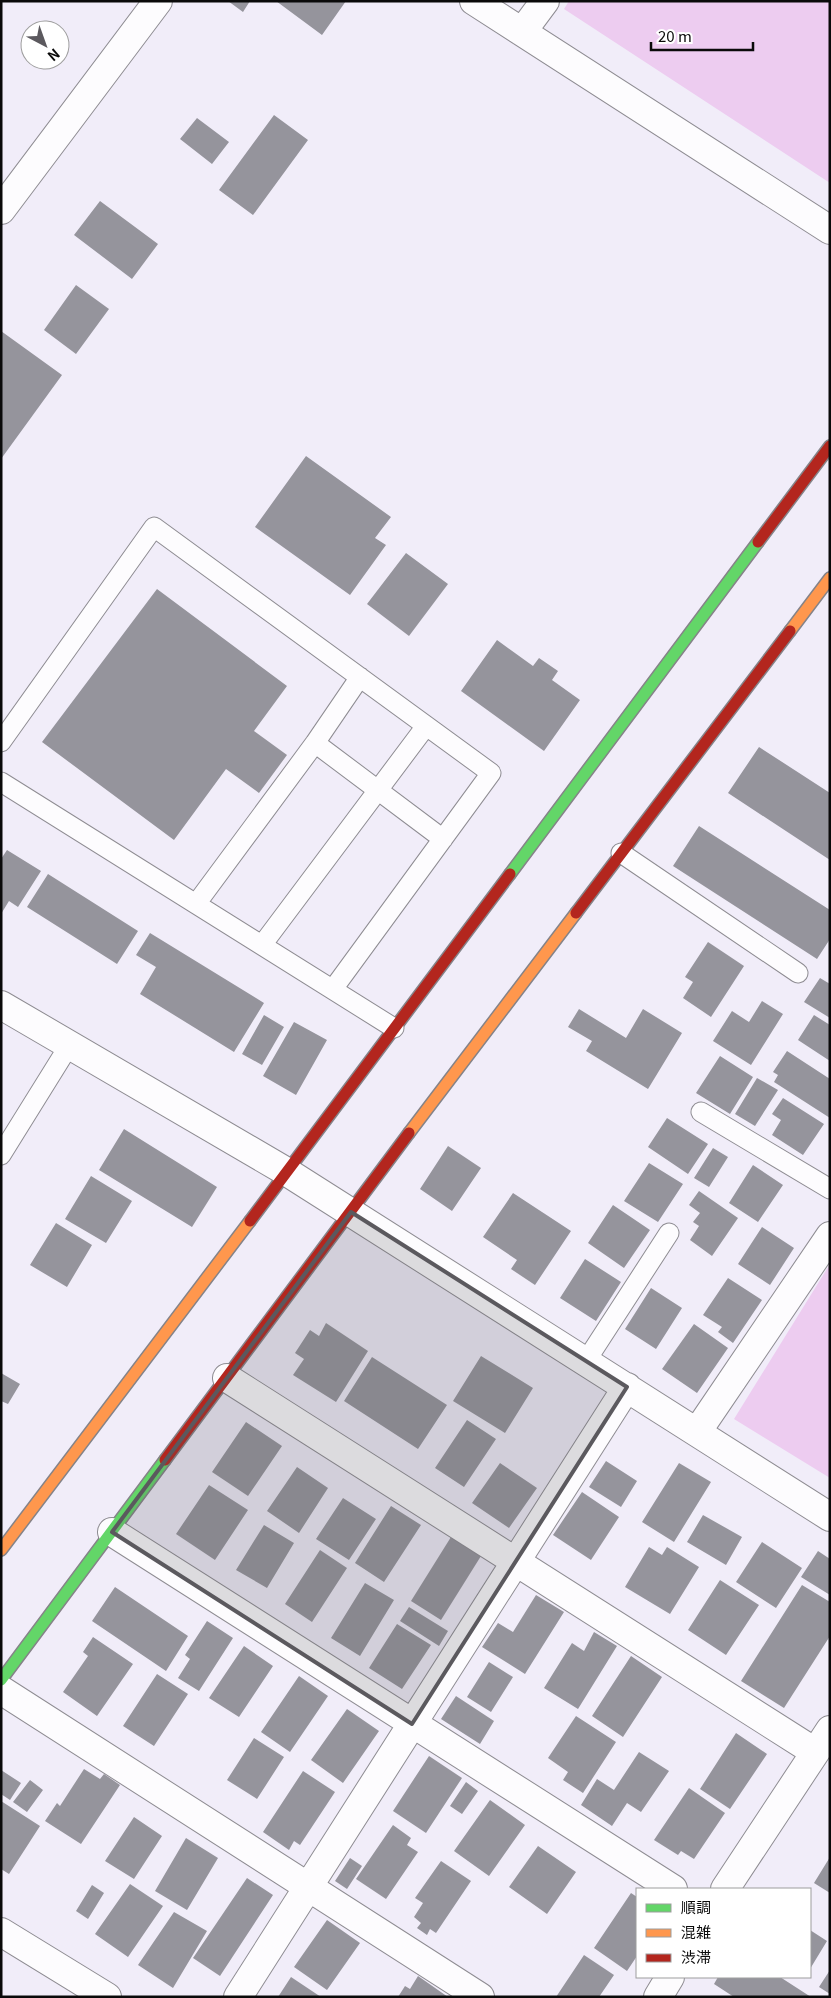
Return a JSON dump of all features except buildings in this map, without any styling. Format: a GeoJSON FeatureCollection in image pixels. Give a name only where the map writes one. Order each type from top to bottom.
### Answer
{"type":"FeatureCollection","features":[{"type":"Feature","properties":{"kind":"street"},"geometry":{"type":"LineString","coordinates":[[1,210],[158,1]]}},
{"type":"Feature","properties":{"kind":"street"},"geometry":{"type":"LineString","coordinates":[[474,1],[830,230]]}},
{"type":"Feature","properties":{"kind":"street"},"geometry":{"type":"LineString","coordinates":[[522,32],[545,1]]}},
{"type":"Feature","properties":{"kind":"street"},"geometry":{"type":"LineString","coordinates":[[1,1550],[287,1172],[830,446]]}},
{"type":"Feature","properties":{"kind":"street"},"geometry":{"type":"LineString","coordinates":[[1,1680],[350,1212],[830,578]]}},
{"type":"Feature","properties":{"kind":"street"},"geometry":{"type":"LineString","coordinates":[[1,1005],[287,1172],[830,1517]]}},
{"type":"Feature","properties":{"kind":"street"},"geometry":{"type":"LineString","coordinates":[[696,1432],[830,1236]]}},
{"type":"Feature","properties":{"kind":"street"},"geometry":{"type":"LineString","coordinates":[[227,1378],[516,1561],[822,1741],[726,1888]]}},
{"type":"Feature","properties":{"kind":"street"},"geometry":{"type":"LineString","coordinates":[[238,1997],[627,1387]]}},
{"type":"Feature","properties":{"kind":"street"},"geometry":{"type":"LineString","coordinates":[[112,1532],[671,1888]]}},
{"type":"Feature","properties":{"kind":"street"},"geometry":{"type":"LineString","coordinates":[[1,1690],[480,1997]]}},
{"type":"Feature","properties":{"kind":"street"},"geometry":{"type":"LineString","coordinates":[[1,1932],[107,1997]]}},
{"type":"Feature","properties":{"kind":"street"},"geometry":{"type":"LineString","coordinates":[[658,1997],[669,1978]]}},
{"type":"Feature","properties":{"kind":"lane"},"geometry":{"type":"LineString","coordinates":[[1,742],[154,527],[491,772],[333,989]]}},
{"type":"Feature","properties":{"kind":"lane"},"geometry":{"type":"LineString","coordinates":[[196,904],[315,743],[360,678]]}},
{"type":"Feature","properties":{"kind":"lane"},"geometry":{"type":"LineString","coordinates":[[262,945],[426,726]]}},
{"type":"Feature","properties":{"kind":"lane"},"geometry":{"type":"LineString","coordinates":[[315,743],[443,839]]}},
{"type":"Feature","properties":{"kind":"lane"},"geometry":{"type":"LineString","coordinates":[[1,782],[394,1028]]}},
{"type":"Feature","properties":{"kind":"lane"},"geometry":{"type":"LineString","coordinates":[[621,853],[798,973]]}},
{"type":"Feature","properties":{"kind":"lane"},"geometry":{"type":"LineString","coordinates":[[1,1155],[70,1044]]}},
{"type":"Feature","properties":{"kind":"lane"},"geometry":{"type":"LineString","coordinates":[[702,1112],[830,1189]]}},
{"type":"Feature","properties":{"kind":"lane"},"geometry":{"type":"LineString","coordinates":[[586,1361],[669,1232]]}},
{"type":"Feature","properties":{"kind":"highlighted area"},"geometry":{"type":"Polygon","coordinates":[[[351,1212],[627,1387],[412,1724],[112,1532],[351,1212]]]}},
{"type":"Feature","properties":{"kind":"shaded area"},"geometry":{"type":"Polygon","coordinates":[[[569,1],[830,1],[830,183],[564,9],[569,1]]]}},
{"type":"Feature","properties":{"kind":"shaded area"},"geometry":{"type":"Polygon","coordinates":[[[830,1264],[830,1478],[734,1419],[830,1264]]]}},
{"type":"Feature","properties":{"kind":"traffic: fast"},"geometry":{"type":"LineString","coordinates":[[510,874],[758,542]]}},
{"type":"Feature","properties":{"kind":"traffic: fast"},"geometry":{"type":"LineString","coordinates":[[1,1680],[165,1460]]}},
{"type":"Feature","properties":{"kind":"traffic: slow"},"geometry":{"type":"LineString","coordinates":[[790,631],[830,578]]}},
{"type":"Feature","properties":{"kind":"traffic: slow"},"geometry":{"type":"LineString","coordinates":[[409,1133],[576,913]]}},
{"type":"Feature","properties":{"kind":"traffic: slow"},"geometry":{"type":"LineString","coordinates":[[1,1550],[250,1221]]}},
{"type":"Feature","properties":{"kind":"traffic: jam"},"geometry":{"type":"LineString","coordinates":[[758,542],[830,446]]}},
{"type":"Feature","properties":{"kind":"traffic: jam"},"geometry":{"type":"LineString","coordinates":[[576,913],[790,631]]}},
{"type":"Feature","properties":{"kind":"traffic: jam"},"geometry":{"type":"LineString","coordinates":[[250,1221],[510,874]]}},
{"type":"Feature","properties":{"kind":"traffic: jam"},"geometry":{"type":"LineString","coordinates":[[165,1460],[409,1133]]}}]}
